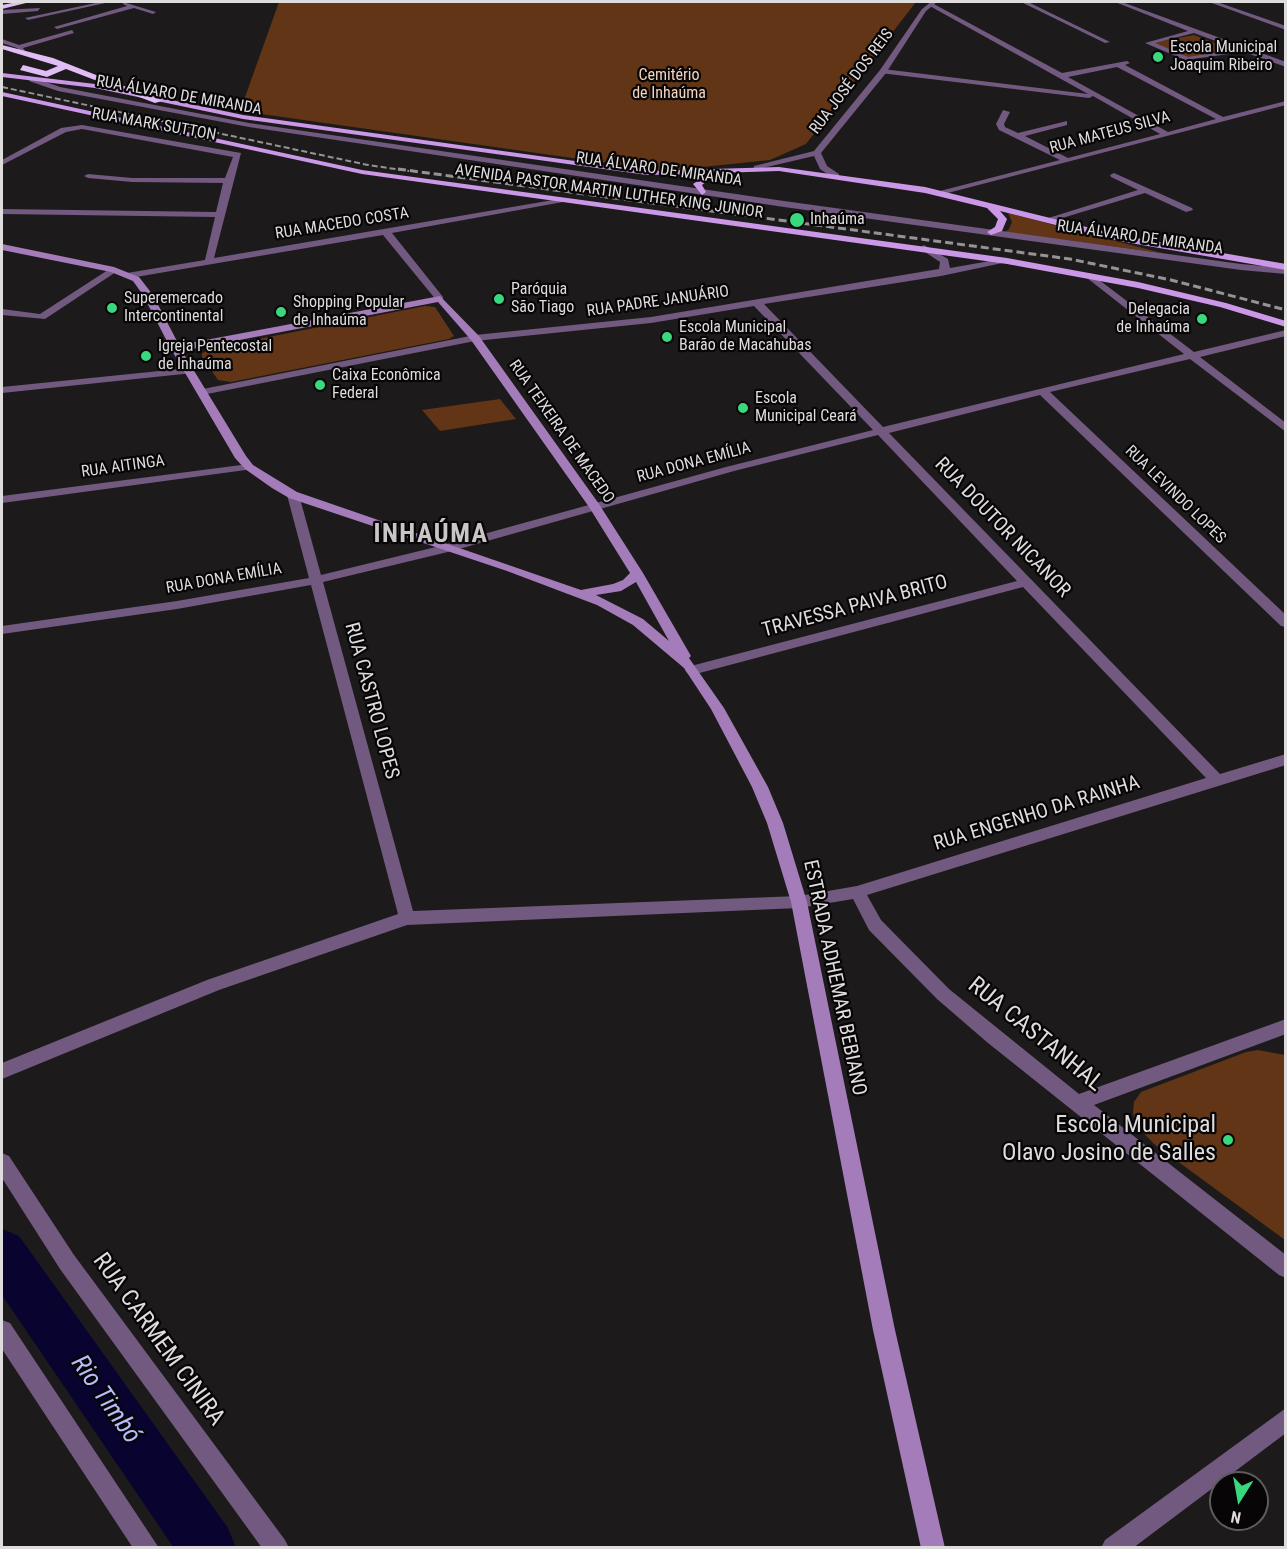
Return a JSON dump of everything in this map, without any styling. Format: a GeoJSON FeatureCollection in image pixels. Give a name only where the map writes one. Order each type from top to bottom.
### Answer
{"type":"FeatureCollection","features":[{"type":"Feature","properties":{"kind":"highway"},"geometry":{"type":"LineString","coordinates":[[2,9],[26,2]]}},
{"type":"Feature","properties":{"kind":"highway"},"geometry":{"type":"LineString","coordinates":[[2,47],[21,50],[158,101]]}},
{"type":"Feature","properties":{"kind":"highway"},"geometry":{"type":"LineString","coordinates":[[4,57],[23,68],[47,74],[66,66]]}},
{"type":"Feature","properties":{"kind":"highway"},"geometry":{"type":"LineString","coordinates":[[23,68],[32,79]]}},
{"type":"Feature","properties":{"kind":"main road","name":"AVENIDA PASTOR MARTIN LUTHER KING JUNIOR"},"geometry":{"type":"LineString","coordinates":[[2,75],[96,86],[158,101],[243,117],[647,173],[757,168],[836,176],[943,194],[1119,238],[1286,267]]}},
{"type":"Feature","properties":{"kind":"main road","name":"AVENIDA PASTOR MARTIN LUTHER KING JUNIOR"},"geometry":{"type":"LineString","coordinates":[[2,94],[328,166],[559,202],[1007,261],[1090,276],[1223,305],[1286,324]]}},
{"type":"Feature","properties":{"kind":"main road"},"geometry":{"type":"LineString","coordinates":[[702,192],[697,187],[700,180],[722,171]]}},
{"type":"Feature","properties":{"kind":"main road"},"geometry":{"type":"LineString","coordinates":[[990,206],[1003,219],[999,229],[991,232]]}},
{"type":"Feature","properties":{"kind":"main road"},"geometry":{"type":"LineString","coordinates":[[2,247],[130,275]]}},
{"type":"Feature","properties":{"kind":"main road","name":"ESTRADA ADHEMAR BEBIANO"},"geometry":{"type":"LineString","coordinates":[[130,275],[148,295],[176,349],[249,467],[292,495],[580,593],[638,622],[691,667],[760,787],[775,823],[799,902],[884,1330],[933,1548]]}},
{"type":"Feature","properties":{"kind":"main road"},"geometry":{"type":"LineString","coordinates":[[176,349],[440,299]]}},
{"type":"Feature","properties":{"kind":"main road","name":"RUA TEIXEIRA DE MACEDO"},"geometry":{"type":"LineString","coordinates":[[440,299],[475,338],[595,507],[638,573],[691,667]]}},
{"type":"Feature","properties":{"kind":"main road"},"geometry":{"type":"LineString","coordinates":[[580,593],[616,588],[628,583],[638,573]]}},
{"type":"Feature","properties":{"kind":"street"},"geometry":{"type":"LineString","coordinates":[[2,9],[39,2]]}},
{"type":"Feature","properties":{"kind":"street"},"geometry":{"type":"LineString","coordinates":[[2,41],[21,50],[76,33],[28,18],[106,2]]}},
{"type":"Feature","properties":{"kind":"street"},"geometry":{"type":"LineString","coordinates":[[120,2],[153,12]]}},
{"type":"Feature","properties":{"kind":"street"},"geometry":{"type":"LineString","coordinates":[[1024,2],[1107,42]]}},
{"type":"Feature","properties":{"kind":"street"},"geometry":{"type":"LineString","coordinates":[[1118,2],[1286,65]]}},
{"type":"Feature","properties":{"kind":"street"},"geometry":{"type":"LineString","coordinates":[[1212,2],[1286,28]]}},
{"type":"Feature","properties":{"kind":"street"},"geometry":{"type":"LineString","coordinates":[[932,3],[1167,134]]}},
{"type":"Feature","properties":{"kind":"street","name":"RUA JOSÉ DOS REIS"},"geometry":{"type":"LineString","coordinates":[[757,168],[817,153],[883,71],[932,3]]}},
{"type":"Feature","properties":{"kind":"street"},"geometry":{"type":"LineString","coordinates":[[2,9],[17,12],[64,4]]}},
{"type":"Feature","properties":{"kind":"street"},"geometry":{"type":"LineString","coordinates":[[57,27],[134,6]]}},
{"type":"Feature","properties":{"kind":"street"},"geometry":{"type":"LineString","coordinates":[[1264,20],[1286,16]]}},
{"type":"Feature","properties":{"kind":"street"},"geometry":{"type":"LineString","coordinates":[[1194,31],[1148,43],[1187,59],[1244,50]]}},
{"type":"Feature","properties":{"kind":"street"},"geometry":{"type":"LineString","coordinates":[[1060,76],[1132,63]]}},
{"type":"Feature","properties":{"kind":"street"},"geometry":{"type":"LineString","coordinates":[[1119,65],[1223,120]]}},
{"type":"Feature","properties":{"kind":"street"},"geometry":{"type":"LineString","coordinates":[[883,71],[1098,97]]}},
{"type":"Feature","properties":{"kind":"street","name":"RUA ÁLVARO DE MIRANDA"},"geometry":{"type":"LineString","coordinates":[[32,79],[58,89],[249,124],[702,192],[991,232],[1286,267]]}},
{"type":"Feature","properties":{"kind":"street","name":"RUA MATEUS SILVA"},"geometry":{"type":"LineString","coordinates":[[943,194],[1286,103]]}},
{"type":"Feature","properties":{"kind":"street"},"geometry":{"type":"LineString","coordinates":[[1006,112],[1000,126],[1066,160]]}},
{"type":"Feature","properties":{"kind":"street"},"geometry":{"type":"LineString","coordinates":[[1017,136],[1064,123]]}},
{"type":"Feature","properties":{"kind":"street","name":"RUA MARK SUTTON"},"geometry":{"type":"LineString","coordinates":[[2,163],[64,130],[82,127],[238,155],[228,181]]}},
{"type":"Feature","properties":{"kind":"street","name":"RUA JOSÉ DOS REIS"},"geometry":{"type":"LineString","coordinates":[[817,153],[823,167],[836,176]]}},
{"type":"Feature","properties":{"kind":"street"},"geometry":{"type":"LineString","coordinates":[[1114,175],[1189,210]]}},
{"type":"Feature","properties":{"kind":"street"},"geometry":{"type":"LineString","coordinates":[[88,176],[132,180],[228,181],[209,261]]}},
{"type":"Feature","properties":{"kind":"street"},"geometry":{"type":"LineString","coordinates":[[1046,220],[1146,190]]}},
{"type":"Feature","properties":{"kind":"street","name":"RUA MACEDO COSTA"},"geometry":{"type":"LineString","coordinates":[[130,275],[559,202]]}},
{"type":"Feature","properties":{"kind":"street"},"geometry":{"type":"LineString","coordinates":[[2,211],[221,215]]}},
{"type":"Feature","properties":{"kind":"street","name":"RUA TEIXEIRA DE MACEDO"},"geometry":{"type":"LineString","coordinates":[[386,232],[440,299]]}},
{"type":"Feature","properties":{"kind":"street"},"geometry":{"type":"LineString","coordinates":[[924,249],[945,261],[945,268],[941,273]]}},
{"type":"Feature","properties":{"kind":"street","name":"RUA PADRE JANUÁRIO"},"geometry":{"type":"LineString","coordinates":[[202,392],[475,338],[609,326],[1007,261]]}},
{"type":"Feature","properties":{"kind":"street"},"geometry":{"type":"LineString","coordinates":[[2,312],[42,316],[114,270]]}},
{"type":"Feature","properties":{"kind":"street"},"geometry":{"type":"LineString","coordinates":[[1090,276],[1286,429]]}},
{"type":"Feature","properties":{"kind":"street","name":"RUA DOUTOR NICANOR"},"geometry":{"type":"LineString","coordinates":[[757,303],[1218,780]]}},
{"type":"Feature","properties":{"kind":"street","name":"RUA DONA EMÍLIA"},"geometry":{"type":"LineString","coordinates":[[2,630],[177,605],[317,580],[448,548],[880,432],[1286,333]]}},
{"type":"Feature","properties":{"kind":"street"},"geometry":{"type":"LineString","coordinates":[[2,390],[189,371]]}},
{"type":"Feature","properties":{"kind":"street","name":"RUA LEVINDO LOPES"},"geometry":{"type":"LineString","coordinates":[[1042,391],[1286,623]]}},
{"type":"Feature","properties":{"kind":"street","name":"RUA AITINGA"},"geometry":{"type":"LineString","coordinates":[[2,500],[249,467]]}},
{"type":"Feature","properties":{"kind":"street","name":"RUA CASTRO LOPES"},"geometry":{"type":"LineString","coordinates":[[292,495],[317,580],[407,918]]}},
{"type":"Feature","properties":{"kind":"street","name":"TRAVESSA PAIVA BRITO"},"geometry":{"type":"LineString","coordinates":[[691,667],[1028,582]]}},
{"type":"Feature","properties":{"kind":"street","name":"RUA ENGENHO DA RAINHA"},"geometry":{"type":"LineString","coordinates":[[799,902],[857,892],[1286,759]]}},
{"type":"Feature","properties":{"kind":"street","name":"RUA CASTANHAL"},"geometry":{"type":"LineString","coordinates":[[857,892],[875,925],[943,994],[994,1038],[1286,1268]]}},
{"type":"Feature","properties":{"kind":"street"},"geometry":{"type":"LineString","coordinates":[[2,1071],[213,985],[407,918],[799,902]]}},
{"type":"Feature","properties":{"kind":"street"},"geometry":{"type":"LineString","coordinates":[[1078,1103],[1286,1026]]}},
{"type":"Feature","properties":{"kind":"street","name":"RUA CARMEM CINIRA"},"geometry":{"type":"LineString","coordinates":[[2,1162],[67,1262],[277,1548]]}},
{"type":"Feature","properties":{"kind":"street"},"geometry":{"type":"LineString","coordinates":[[2,1331],[147,1548]]}},
{"type":"Feature","properties":{"kind":"street"},"geometry":{"type":"LineString","coordinates":[[1113,1548],[1286,1419]]}},
{"type":"Feature","properties":{"kind":"green space","name":"Cemitério de Inhaúma"},"geometry":{"type":"Polygon","coordinates":[[[279,2],[916,2],[806,144],[770,160],[664,171],[240,111],[279,2]]]}},
{"type":"Feature","properties":{"kind":"green space"},"geometry":{"type":"Polygon","coordinates":[[[1194,35],[1231,49],[1187,58],[1151,43],[1194,35]]]}},
{"type":"Feature","properties":{"kind":"green space"},"geometry":{"type":"Polygon","coordinates":[[[1008,213],[1162,253],[1005,232],[1012,222],[1008,213]]]}},
{"type":"Feature","properties":{"kind":"green space"},"geometry":{"type":"Polygon","coordinates":[[[425,306],[435,307],[454,336],[449,339],[231,382],[218,380],[202,357],[202,353],[213,348],[425,306]]]}},
{"type":"Feature","properties":{"kind":"green space"},"geometry":{"type":"Polygon","coordinates":[[[500,399],[516,419],[440,431],[422,410],[500,399]]]}},
{"type":"Feature","properties":{"kind":"green space","name":"Escola Municipal Olavo Josino de Salles"},"geometry":{"type":"Polygon","coordinates":[[[1258,1050],[1285,1055],[1285,1240],[1154,1144],[1135,1124],[1133,1112],[1134,1102],[1141,1092],[1246,1052],[1258,1050]]]}},
{"type":"Feature","properties":{"kind":"waterway","name":"Rio Timbó"},"geometry":{"type":"LineString","coordinates":[[2,1253],[208,1548]]}},
{"type":"Feature","properties":{"kind":"railway"},"geometry":{"type":"LineString","coordinates":[[2,87],[368,165],[409,171]]}},
{"type":"Feature","properties":{"kind":"railway"},"geometry":{"type":"LineString","coordinates":[[398,169],[1070,259],[1171,280],[1286,310]]}},
{"type":"Feature","properties":{"kind":"place","name":"Escola Municipal Joaquim Ribeiro"},"geometry":{"type":"Point","coordinates":[1158,57]}},
{"type":"Feature","properties":{"kind":"place","name":"Inhaúma"},"geometry":{"type":"Point","coordinates":[797,220]}},
{"type":"Feature","properties":{"kind":"place","name":"Paróquia São Tiago"},"geometry":{"type":"Point","coordinates":[499,299]}},
{"type":"Feature","properties":{"kind":"place","name":"Superemercado Intercontinental"},"geometry":{"type":"Point","coordinates":[112,308]}},
{"type":"Feature","properties":{"kind":"place","name":"Shopping Popular de Inhaúma"},"geometry":{"type":"Point","coordinates":[281,312]}},
{"type":"Feature","properties":{"kind":"place","name":"Delegacia de Inhaúma"},"geometry":{"type":"Point","coordinates":[1202,319]}},
{"type":"Feature","properties":{"kind":"place","name":"Escola Municipal Barão de Macahubas"},"geometry":{"type":"Point","coordinates":[667,337]}},
{"type":"Feature","properties":{"kind":"place","name":"Igreja Pentecostal de Inhaúma"},"geometry":{"type":"Point","coordinates":[146,356]}},
{"type":"Feature","properties":{"kind":"place","name":"Caixa Econômica Federal"},"geometry":{"type":"Point","coordinates":[320,385]}},
{"type":"Feature","properties":{"kind":"place","name":"Escola Municipal Ceará"},"geometry":{"type":"Point","coordinates":[743,408]}},
{"type":"Feature","properties":{"kind":"place","name":"Escola Municipal Olavo Josino de Salles"},"geometry":{"type":"Point","coordinates":[1228,1140]}},
{"type":"Feature","properties":{"kind":"district","name":"INHAÚMA"},"geometry":{"type":"Point","coordinates":[431,535]}}]}
